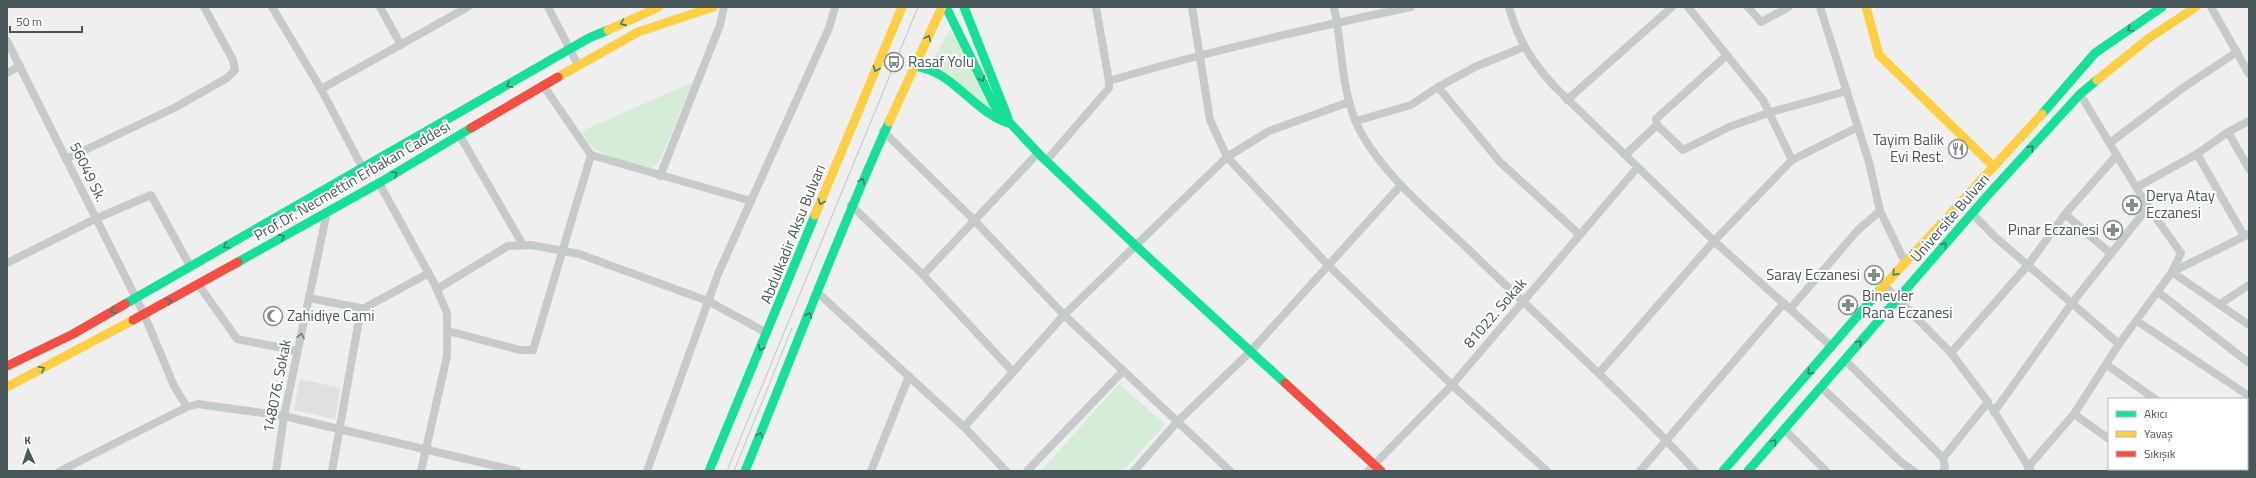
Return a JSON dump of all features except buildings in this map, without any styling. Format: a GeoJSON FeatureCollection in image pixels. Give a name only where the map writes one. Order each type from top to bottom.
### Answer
{"type":"FeatureCollection","features":[{"type":"Feature","properties":{"kind":"main road","name":"Prof.Dr. Necmettin Erbakan Caddesi"},"geometry":{"type":"LineString","coordinates":[[7,366],[73,334],[589,38],[659,7]]}},
{"type":"Feature","properties":{"kind":"main road","name":"Prof.Dr. Necmettin Erbakan Caddesi"},"geometry":{"type":"LineString","coordinates":[[7,387],[144,314],[379,183],[460,136],[543,85],[638,32],[713,7]]}},
{"type":"Feature","properties":{"kind":"main road","name":"Abdulkadir Aksu Bulvarı"},"geometry":{"type":"LineString","coordinates":[[708,471],[767,333],[902,7]]}},
{"type":"Feature","properties":{"kind":"main road"},"geometry":{"type":"LineString","coordinates":[[745,471],[818,293],[851,205],[883,131],[942,7]]}},
{"type":"Feature","properties":{"kind":"main road"},"geometry":{"type":"LineString","coordinates":[[946,7],[994,105],[1010,124],[1046,161],[1374,469]]}},
{"type":"Feature","properties":{"kind":"main road"},"geometry":{"type":"LineString","coordinates":[[964,7],[1010,124]]}},
{"type":"Feature","properties":{"kind":"main road"},"geometry":{"type":"LineString","coordinates":[[1866,7],[1878,55],[1994,167]]}},
{"type":"Feature","properties":{"kind":"main road","name":"Üniversite Bulvarı"},"geometry":{"type":"LineString","coordinates":[[1723,471],[1832,347],[1884,285],[1994,167],[2085,63],[2095,53],[2162,7]]}},
{"type":"Feature","properties":{"kind":"main road","name":"Üniversite Bulvarı"},"geometry":{"type":"LineString","coordinates":[[1754,469],[1821,387],[1898,298],[1972,213],[2080,94],[2148,38],[2196,7]]}},
{"type":"Feature","properties":{"kind":"main road"},"geometry":{"type":"LineString","coordinates":[[915,66],[926,66],[941,75],[986,113],[1010,124]]}},
{"type":"Feature","properties":{"kind":"street"},"geometry":{"type":"LineString","coordinates":[[66,159],[176,107],[227,78],[235,70],[233,60],[204,7]]}},
{"type":"Feature","properties":{"kind":"street"},"geometry":{"type":"LineString","coordinates":[[272,7],[321,89],[362,168]]}},
{"type":"Feature","properties":{"kind":"street"},"geometry":{"type":"LineString","coordinates":[[380,7],[401,45]]}},
{"type":"Feature","properties":{"kind":"street"},"geometry":{"type":"LineString","coordinates":[[321,89],[468,7]]}},
{"type":"Feature","properties":{"kind":"street"},"geometry":{"type":"LineString","coordinates":[[548,7],[578,65]]}},
{"type":"Feature","properties":{"kind":"street"},"geometry":{"type":"LineString","coordinates":[[660,176],[720,25],[724,7]]}},
{"type":"Feature","properties":{"kind":"street"},"geometry":{"type":"LineString","coordinates":[[647,471],[708,301],[751,201],[829,28],[835,7]]}},
{"type":"Feature","properties":{"kind":"street"},"geometry":{"type":"LineString","coordinates":[[1046,161],[1109,88],[1096,7]]}},
{"type":"Feature","properties":{"kind":"street"},"geometry":{"type":"LineString","coordinates":[[1192,7],[1210,120],[1227,157],[1328,265],[1452,385],[1547,471]]}},
{"type":"Feature","properties":{"kind":"street"},"geometry":{"type":"LineString","coordinates":[[1334,7],[1349,102],[1356,121],[1367,142],[1401,185],[1599,373],[1695,471]]}},
{"type":"Feature","properties":{"kind":"street"},"geometry":{"type":"LineString","coordinates":[[1109,81],[1200,56],[1337,22],[1411,7]]}},
{"type":"Feature","properties":{"kind":"street"},"geometry":{"type":"LineString","coordinates":[[1509,7],[1524,48],[1538,68],[1567,100],[1714,241],[1832,347]]}},
{"type":"Feature","properties":{"kind":"street"},"geometry":{"type":"LineString","coordinates":[[1567,100],[1672,7]]}},
{"type":"Feature","properties":{"kind":"street"},"geometry":{"type":"LineString","coordinates":[[1688,7],[1771,112],[1792,160]]}},
{"type":"Feature","properties":{"kind":"street"},"geometry":{"type":"LineString","coordinates":[[1748,7],[1762,22],[1788,7]]}},
{"type":"Feature","properties":{"kind":"street"},"geometry":{"type":"LineString","coordinates":[[1820,7],[1858,126],[1880,211],[1905,262]]}},
{"type":"Feature","properties":{"kind":"street"},"geometry":{"type":"LineString","coordinates":[[2211,7],[2249,74]]}},
{"type":"Feature","properties":{"kind":"street","name":"56049 Sk."},"geometry":{"type":"LineString","coordinates":[[7,41],[144,314],[174,386],[187,407]]}},
{"type":"Feature","properties":{"kind":"street"},"geometry":{"type":"LineString","coordinates":[[1356,121],[1411,105],[1438,87],[1478,66],[1524,48]]}},
{"type":"Feature","properties":{"kind":"street"},"geometry":{"type":"LineString","coordinates":[[2111,142],[2184,86],[2237,52]]}},
{"type":"Feature","properties":{"kind":"street"},"geometry":{"type":"LineString","coordinates":[[1727,55],[1656,119],[1657,125],[1683,150],[1729,127],[1771,112],[1847,91]]}},
{"type":"Feature","properties":{"kind":"street"},"geometry":{"type":"LineString","coordinates":[[7,72],[20,66]]}},
{"type":"Feature","properties":{"kind":"street"},"geometry":{"type":"LineString","coordinates":[[543,85],[591,155],[751,201]]}},
{"type":"Feature","properties":{"kind":"street"},"geometry":{"type":"LineString","coordinates":[[1438,87],[1500,162],[1580,235]]}},
{"type":"Feature","properties":{"kind":"street"},"geometry":{"type":"LineString","coordinates":[[1884,285],[1951,354],[1988,402],[2030,469],[2074,414],[2107,365],[2119,344],[2172,272],[2181,253],[2148,207],[2117,155],[2111,142],[2080,94]]}},
{"type":"Feature","properties":{"kind":"street"},"geometry":{"type":"LineString","coordinates":[[964,427],[1064,315],[1227,157],[1270,131],[1349,102]]}},
{"type":"Feature","properties":{"kind":"street"},"geometry":{"type":"LineString","coordinates":[[2137,187],[2197,154],[2228,132],[2249,121]]}},
{"type":"Feature","properties":{"kind":"street"},"geometry":{"type":"LineString","coordinates":[[1625,155],[1657,125]]}},
{"type":"Feature","properties":{"kind":"street"},"geometry":{"type":"LineString","coordinates":[[1599,373],[1714,241],[1792,160],[1858,126]]}},
{"type":"Feature","properties":{"kind":"street"},"geometry":{"type":"LineString","coordinates":[[883,131],[974,220],[1064,315],[1230,471]]}},
{"type":"Feature","properties":{"kind":"street"},"geometry":{"type":"LineString","coordinates":[[2228,132],[2249,168]]}},
{"type":"Feature","properties":{"kind":"street"},"geometry":{"type":"LineString","coordinates":[[460,136],[523,245]]}},
{"type":"Feature","properties":{"kind":"street"},"geometry":{"type":"LineString","coordinates":[[923,275],[1038,153]]}},
{"type":"Feature","properties":{"kind":"street"},"geometry":{"type":"LineString","coordinates":[[2172,272],[2247,235],[2197,154]]}},
{"type":"Feature","properties":{"kind":"street"},"geometry":{"type":"LineString","coordinates":[[448,331],[520,350],[533,350],[591,155]]}},
{"type":"Feature","properties":{"kind":"street"},"geometry":{"type":"LineString","coordinates":[[1951,354],[2028,265],[2065,214],[2117,155]]}},
{"type":"Feature","properties":{"kind":"street","name":"81022. Sokak"},"geometry":{"type":"LineString","coordinates":[[1374,469],[1452,385],[1637,168]]}},
{"type":"Feature","properties":{"kind":"street"},"geometry":{"type":"LineString","coordinates":[[379,183],[437,289],[447,312],[447,356],[421,471]]}},
{"type":"Feature","properties":{"kind":"street"},"geometry":{"type":"LineString","coordinates":[[1134,471],[1177,422],[1250,352],[1401,185]]}},
{"type":"Feature","properties":{"kind":"street"},"geometry":{"type":"LineString","coordinates":[[7,263],[95,219],[151,195],[190,266]]}},
{"type":"Feature","properties":{"kind":"street"},"geometry":{"type":"LineString","coordinates":[[851,205],[923,275],[1013,372]]}},
{"type":"Feature","properties":{"kind":"street"},"geometry":{"type":"LineString","coordinates":[[1994,412],[2072,303],[2148,207]]}},
{"type":"Feature","properties":{"kind":"street"},"geometry":{"type":"LineString","coordinates":[[1790,309],[1857,231],[1880,211]]}},
{"type":"Feature","properties":{"kind":"street","name":"148076. Sokak"},"geometry":{"type":"LineString","coordinates":[[276,471],[284,416],[327,212]]}},
{"type":"Feature","properties":{"kind":"street"},"geometry":{"type":"LineString","coordinates":[[1972,213],[1994,236],[2119,344]]}},
{"type":"Feature","properties":{"kind":"street"},"geometry":{"type":"LineString","coordinates":[[2065,214],[2111,254]]}},
{"type":"Feature","properties":{"kind":"street"},"geometry":{"type":"LineString","coordinates":[[437,289],[508,246],[523,245],[579,254],[708,301],[767,333]]}},
{"type":"Feature","properties":{"kind":"street"},"geometry":{"type":"LineString","coordinates":[[2172,272],[2249,325]]}},
{"type":"Feature","properties":{"kind":"street"},"geometry":{"type":"LineString","coordinates":[[332,471],[360,314],[428,273]]}},
{"type":"Feature","properties":{"kind":"street"},"geometry":{"type":"LineString","coordinates":[[198,284],[237,339],[297,351]]}},
{"type":"Feature","properties":{"kind":"street"},"geometry":{"type":"LineString","coordinates":[[2220,304],[2249,286]]}},
{"type":"Feature","properties":{"kind":"street"},"geometry":{"type":"LineString","coordinates":[[2158,292],[2249,363]]}},
{"type":"Feature","properties":{"kind":"street"},"geometry":{"type":"LineString","coordinates":[[818,293],[964,427],[1006,471]]}},
{"type":"Feature","properties":{"kind":"street"},"geometry":{"type":"LineString","coordinates":[[309,298],[365,310]]}},
{"type":"Feature","properties":{"kind":"street"},"geometry":{"type":"LineString","coordinates":[[1640,471],[1784,304]]}},
{"type":"Feature","properties":{"kind":"street"},"geometry":{"type":"LineString","coordinates":[[2136,321],[2249,396]]}},
{"type":"Feature","properties":{"kind":"street"},"geometry":{"type":"LineString","coordinates":[[1845,360],[1943,458],[1945,470]]}},
{"type":"Feature","properties":{"kind":"street"},"geometry":{"type":"LineString","coordinates":[[2107,365],[2154,398]]}},
{"type":"Feature","properties":{"kind":"street"},"geometry":{"type":"LineString","coordinates":[[1027,471],[1123,371]]}},
{"type":"Feature","properties":{"kind":"street"},"geometry":{"type":"LineString","coordinates":[[872,471],[908,376]]}},
{"type":"Feature","properties":{"kind":"street"},"geometry":{"type":"LineString","coordinates":[[1821,387],[1902,463],[1914,471]]}},
{"type":"Feature","properties":{"kind":"street"},"geometry":{"type":"LineString","coordinates":[[1943,458],[1988,402]]}},
{"type":"Feature","properties":{"kind":"street"},"geometry":{"type":"LineString","coordinates":[[60,471],[187,407],[198,404],[284,416],[517,471]]}},
{"type":"Feature","properties":{"kind":"street"},"geometry":{"type":"LineString","coordinates":[[2074,414],[2108,438]]}},
{"type":"Feature","properties":{"kind":"street"},"geometry":{"type":"LineString","coordinates":[[1785,430],[1826,471]]}},
{"type":"Feature","properties":{"kind":"street"},"geometry":{"type":"LineString","coordinates":[[72,466],[79,471]]}},
{"type":"Feature","properties":{"kind":"shaded area"},"geometry":{"type":"Polygon","coordinates":[[[300,379],[340,388],[335,419],[294,410],[300,379]]]}},
{"type":"Feature","properties":{"kind":"green space"},"geometry":{"type":"Polygon","coordinates":[[[950,30],[958,40],[991,112],[931,63],[950,30]]]}},
{"type":"Feature","properties":{"kind":"green space"},"geometry":{"type":"Polygon","coordinates":[[[693,82],[659,162],[651,168],[602,153],[587,140],[582,131],[693,82]]]}},
{"type":"Feature","properties":{"kind":"green space"},"geometry":{"type":"Polygon","coordinates":[[[1119,384],[1165,424],[1123,471],[1041,471],[1119,384]]]}},
{"type":"Feature","properties":{"kind":"tram line"},"geometry":{"type":"LineString","coordinates":[[727,471],[918,7]]}},
{"type":"Feature","properties":{"kind":"tram line"},"geometry":{"type":"LineString","coordinates":[[734,471],[792,328]]}},
{"type":"Feature","properties":{"kind":"traffic: fast"},"geometry":{"type":"LineString","coordinates":[[946,7],[994,105],[1011,124],[1042,157],[1136,246],[1285,383]]}},
{"type":"Feature","properties":{"kind":"traffic: fast"},"geometry":{"type":"LineString","coordinates":[[964,7],[1008,118]]}},
{"type":"Feature","properties":{"kind":"traffic: fast"},"geometry":{"type":"LineString","coordinates":[[2042,114],[2095,53],[2162,7]]}},
{"type":"Feature","properties":{"kind":"traffic: fast"},"geometry":{"type":"LineString","coordinates":[[125,304],[589,38],[608,30]]}},
{"type":"Feature","properties":{"kind":"traffic: fast"},"geometry":{"type":"LineString","coordinates":[[915,66],[929,70],[941,76],[985,110],[997,118],[1011,124]]}},
{"type":"Feature","properties":{"kind":"traffic: fast"},"geometry":{"type":"LineString","coordinates":[[1748,471],[1987,196],[2080,94],[2097,80]]}},
{"type":"Feature","properties":{"kind":"traffic: fast"},"geometry":{"type":"LineString","coordinates":[[745,471],[833,252],[889,122]]}},
{"type":"Feature","properties":{"kind":"traffic: fast"},"geometry":{"type":"LineString","coordinates":[[238,262],[379,183],[471,128]]}},
{"type":"Feature","properties":{"kind":"traffic: fast"},"geometry":{"type":"LineString","coordinates":[[709,471],[815,215]]}},
{"type":"Feature","properties":{"kind":"traffic: fast"},"geometry":{"type":"LineString","coordinates":[[1723,471],[1880,290]]}},
{"type":"Feature","properties":{"kind":"traffic: slow"},"geometry":{"type":"LineString","coordinates":[[608,30],[659,7]]}},
{"type":"Feature","properties":{"kind":"traffic: slow"},"geometry":{"type":"LineString","coordinates":[[558,77],[638,32],[713,7]]}},
{"type":"Feature","properties":{"kind":"traffic: slow"},"geometry":{"type":"LineString","coordinates":[[815,215],[902,7]]}},
{"type":"Feature","properties":{"kind":"traffic: slow"},"geometry":{"type":"LineString","coordinates":[[889,122],[942,7]]}},
{"type":"Feature","properties":{"kind":"traffic: slow"},"geometry":{"type":"LineString","coordinates":[[1866,7],[1879,55],[1994,167]]}},
{"type":"Feature","properties":{"kind":"traffic: slow"},"geometry":{"type":"LineString","coordinates":[[2097,80],[2149,38],[2196,7]]}},
{"type":"Feature","properties":{"kind":"traffic: slow"},"geometry":{"type":"LineString","coordinates":[[1880,290],[2042,114]]}},
{"type":"Feature","properties":{"kind":"traffic: slow"},"geometry":{"type":"LineString","coordinates":[[7,387],[133,320]]}},
{"type":"Feature","properties":{"kind":"traffic: jam"},"geometry":{"type":"LineString","coordinates":[[471,128],[558,77]]}},
{"type":"Feature","properties":{"kind":"traffic: jam"},"geometry":{"type":"LineString","coordinates":[[133,320],[238,262]]}},
{"type":"Feature","properties":{"kind":"traffic: jam"},"geometry":{"type":"LineString","coordinates":[[7,366],[73,334],[125,304]]}},
{"type":"Feature","properties":{"kind":"traffic: jam"},"geometry":{"type":"LineString","coordinates":[[1285,383],[1381,471]]}},
{"type":"Feature","properties":{"kind":"place","name":"Rasaf Yolu"},"geometry":{"type":"Point","coordinates":[894,62]}},
{"type":"Feature","properties":{"kind":"place","name":"Tayim Balik Evi Rest."},"geometry":{"type":"Point","coordinates":[1958,149]}},
{"type":"Feature","properties":{"kind":"place","name":"Derya Atay Eczanesi"},"geometry":{"type":"Point","coordinates":[2132,205]}},
{"type":"Feature","properties":{"kind":"place","name":"Pınar Eczanesi"},"geometry":{"type":"Point","coordinates":[2113,230]}},
{"type":"Feature","properties":{"kind":"place","name":"Saray Eczanesi"},"geometry":{"type":"Point","coordinates":[1874,275]}},
{"type":"Feature","properties":{"kind":"place","name":"Binevler Rana Eczanesi"},"geometry":{"type":"Point","coordinates":[1848,305]}},
{"type":"Feature","properties":{"kind":"place","name":"Zahidiye Cami"},"geometry":{"type":"Point","coordinates":[273,316]}}]}
